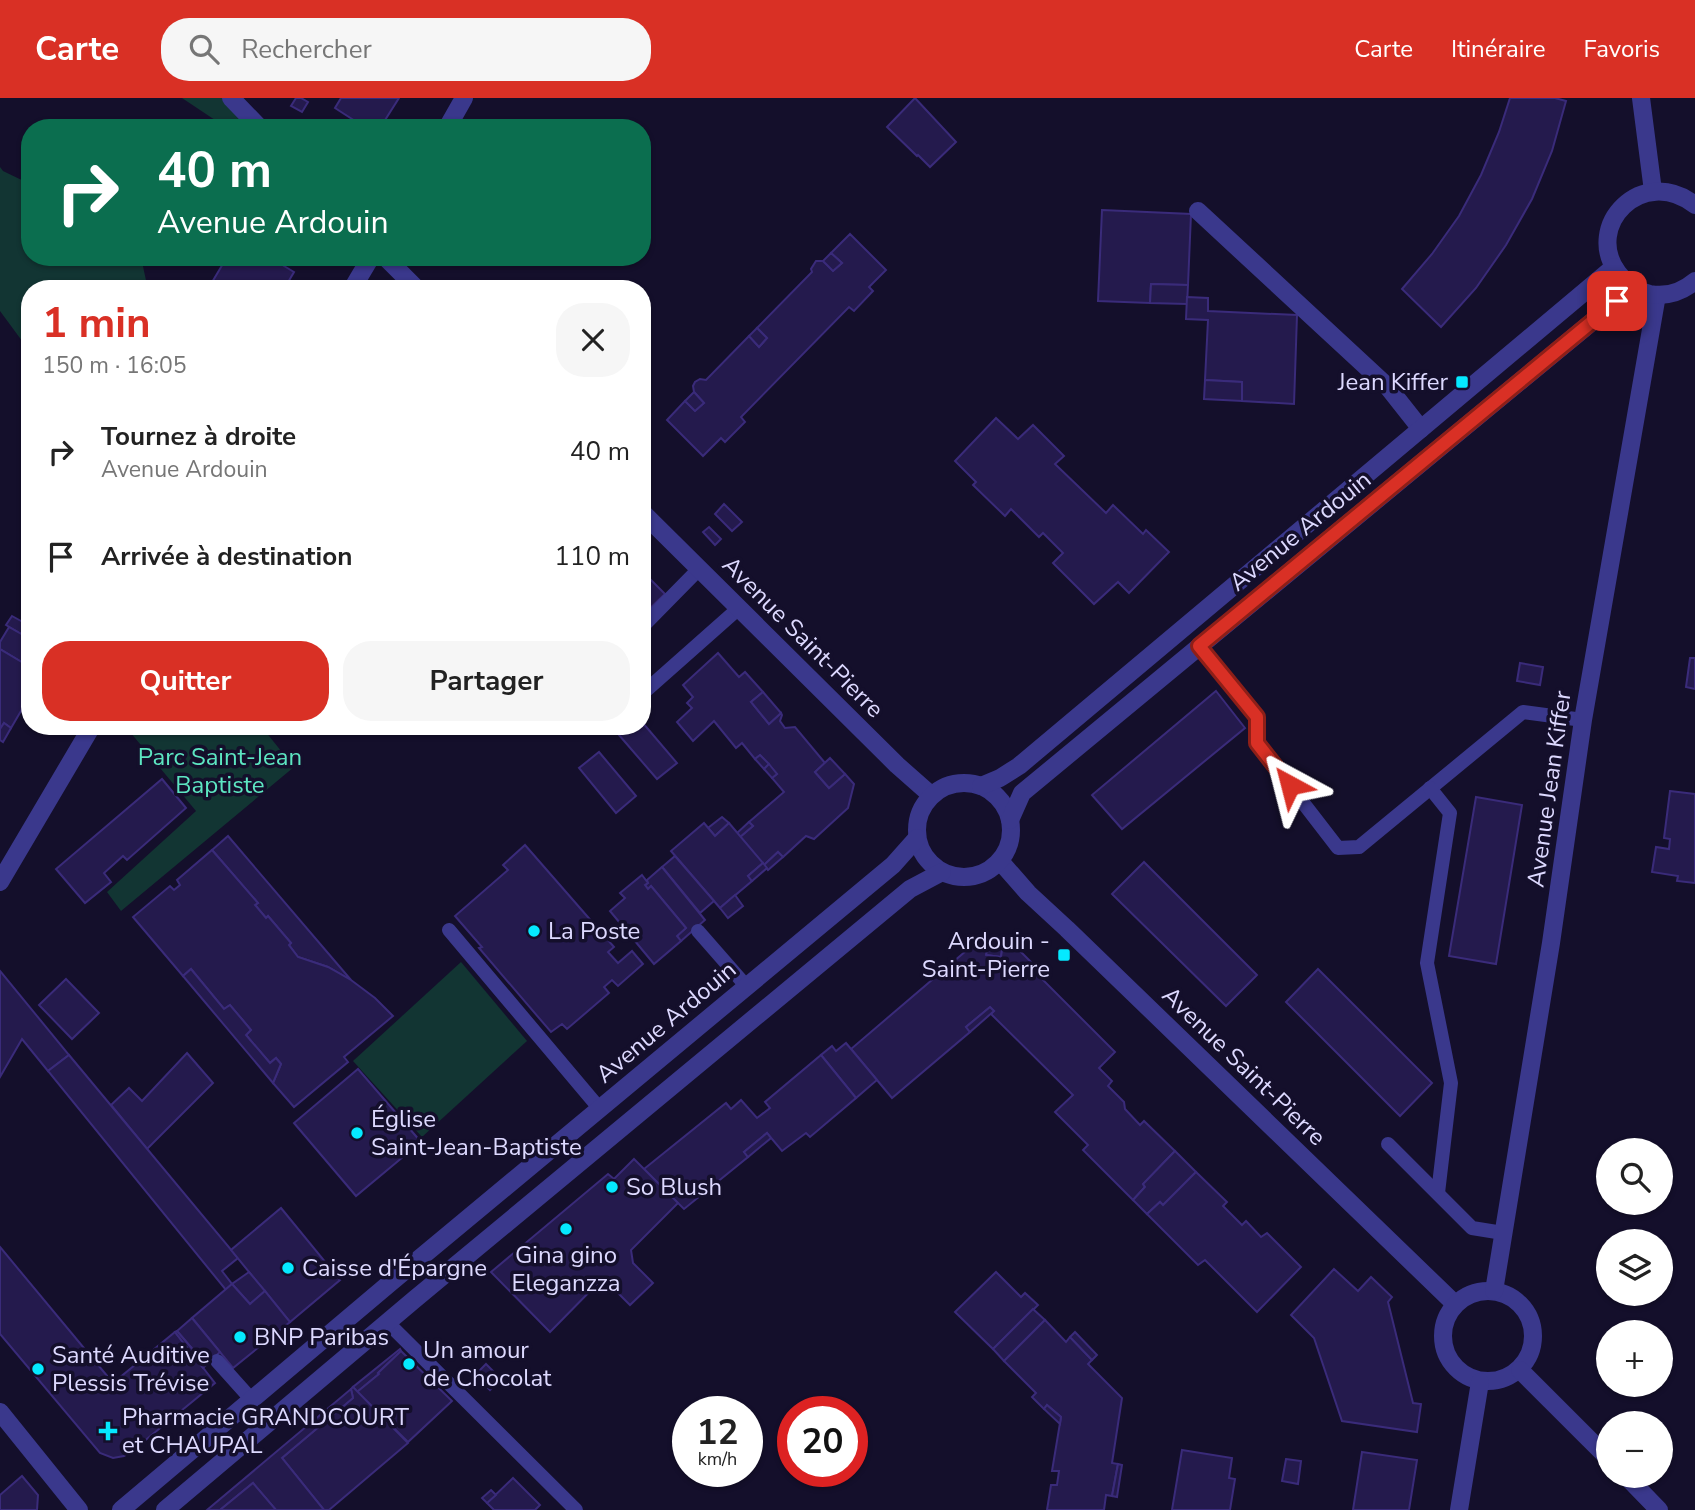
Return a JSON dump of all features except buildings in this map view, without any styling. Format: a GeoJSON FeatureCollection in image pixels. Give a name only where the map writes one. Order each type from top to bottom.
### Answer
{"type":"FeatureCollection","features":[{"type":"Feature","properties":{"kind":"street"},"geometry":{"type":"LineString","coordinates":[[231,98],[251,119]]}},
{"type":"Feature","properties":{"kind":"street"},"geometry":{"type":"LineString","coordinates":[[452,119],[464,98]]}},
{"type":"Feature","properties":{"kind":"street"},"geometry":{"type":"LineString","coordinates":[[1641,98],[1653,191]]}},
{"type":"Feature","properties":{"kind":"street"},"geometry":{"type":"LineString","coordinates":[[1695,204],[1682,195],[1668,191],[1653,191],[1637,196],[1624,205],[1608,234],[1608,251],[1614,267],[1633,288],[1657,295],[1673,293],[1695,281]]}},
{"type":"Feature","properties":{"kind":"street"},"geometry":{"type":"LineString","coordinates":[[1198,211],[1387,386],[1421,429]]}},
{"type":"Feature","properties":{"kind":"street"},"geometry":{"type":"LineString","coordinates":[[394,266],[408,280]]}},
{"type":"Feature","properties":{"kind":"street","name":"Avenue Ardouin"},"geometry":{"type":"LineString","coordinates":[[981,786],[1019,766],[1614,267]]}},
{"type":"Feature","properties":{"kind":"street","name":"Avenue Ardouin"},"geometry":{"type":"LineString","coordinates":[[1010,820],[1022,793],[1633,288]]}},
{"type":"Feature","properties":{"kind":"street","name":"Avenue Jean Kiffer"},"geometry":{"type":"LineString","coordinates":[[1494,1290],[1551,943],[1583,720],[1657,295]]}},
{"type":"Feature","properties":{"kind":"street","name":"Avenue Saint-Pierre"},"geometry":{"type":"LineString","coordinates":[[651,521],[897,765],[932,795]]}},
{"type":"Feature","properties":{"kind":"street"},"geometry":{"type":"LineString","coordinates":[[0,882],[87,735]]}},
{"type":"Feature","properties":{"kind":"street"},"geometry":{"type":"LineString","coordinates":[[955,783],[981,786],[995,794],[1005,806],[1011,834],[1008,849],[1000,861],[988,871],[973,877],[957,877],[942,872],[922,852],[917,823],[922,808],[932,795],[955,783]]}},
{"type":"Feature","properties":{"kind":"street","name":"Avenue Ardouin"},"geometry":{"type":"LineString","coordinates":[[121,1510],[893,865],[918,838]]}},
{"type":"Feature","properties":{"kind":"street","name":"Avenue Saint-Pierre"},"geometry":{"type":"LineString","coordinates":[[1000,861],[1028,893],[1455,1304]]}},
{"type":"Feature","properties":{"kind":"street"},"geometry":{"type":"LineString","coordinates":[[165,1510],[647,1105],[910,889],[942,872]]}},
{"type":"Feature","properties":{"kind":"street"},"geometry":{"type":"LineString","coordinates":[[1494,1290],[1506,1294],[1523,1307],[1533,1326],[1533,1346],[1520,1370],[1502,1380],[1480,1382],[1467,1378],[1455,1368],[1446,1352],[1443,1331],[1446,1318],[1455,1304],[1470,1294],[1494,1290]]}},
{"type":"Feature","properties":{"kind":"street"},"geometry":{"type":"LineString","coordinates":[[1520,1370],[1596,1446]]}},
{"type":"Feature","properties":{"kind":"street"},"geometry":{"type":"LineString","coordinates":[[1459,1510],[1480,1382]]}},
{"type":"Feature","properties":{"kind":"street"},"geometry":{"type":"LineString","coordinates":[[0,1412],[79,1510]]}},
{"type":"Feature","properties":{"kind":"street"},"geometry":{"type":"LineString","coordinates":[[1638,1488],[1659,1510]]}},
{"type":"Feature","properties":{"kind":"lane"},"geometry":{"type":"LineString","coordinates":[[651,619],[699,569]]}},
{"type":"Feature","properties":{"kind":"lane"},"geometry":{"type":"LineString","coordinates":[[651,686],[739,608]]}},
{"type":"Feature","properties":{"kind":"lane"},"geometry":{"type":"LineString","coordinates":[[1199,646],[1257,717],[1257,743],[1338,848],[1359,847],[1523,712],[1583,720]]}},
{"type":"Feature","properties":{"kind":"lane"},"geometry":{"type":"LineString","coordinates":[[1430,788],[1450,813],[1427,963],[1451,1083],[1438,1194]]}},
{"type":"Feature","properties":{"kind":"lane"},"geometry":{"type":"LineString","coordinates":[[449,930],[600,1109]]}},
{"type":"Feature","properties":{"kind":"lane"},"geometry":{"type":"LineString","coordinates":[[698,931],[747,987]]}},
{"type":"Feature","properties":{"kind":"lane"},"geometry":{"type":"LineString","coordinates":[[1388,1144],[1472,1228],[1503,1233]]}},
{"type":"Feature","properties":{"kind":"lane"},"geometry":{"type":"LineString","coordinates":[[387,1322],[576,1510]]}},
{"type":"Feature","properties":{"kind":"lane"},"geometry":{"type":"LineString","coordinates":[[217,1361],[251,1400]]}},
{"type":"Feature","properties":{"kind":"green space"},"geometry":{"type":"Polygon","coordinates":[[[182,98],[227,98],[246,117],[214,119],[182,98]]]}},
{"type":"Feature","properties":{"kind":"green space"},"geometry":{"type":"Polygon","coordinates":[[[0,167],[21,180],[21,266],[143,266],[146,280],[21,280],[21,340],[0,311],[0,167]]]}},
{"type":"Feature","properties":{"kind":"green space","name":"Parc Saint-Jean Baptiste"},"geometry":{"type":"Polygon","coordinates":[[[133,735],[268,735],[294,767],[121,911],[107,892],[196,811],[133,735]]]}},
{"type":"Feature","properties":{"kind":"green space"},"geometry":{"type":"Polygon","coordinates":[[[461,962],[527,1041],[422,1137],[353,1061],[461,962]]]}},
{"type":"Feature","properties":{"kind":"place","name":"Jean Kiffer"},"geometry":{"type":"Point","coordinates":[1462,382]}},
{"type":"Feature","properties":{"kind":"place","name":"La Poste"},"geometry":{"type":"Point","coordinates":[534,931]}},
{"type":"Feature","properties":{"kind":"place","name":"Ardouin - Saint-Pierre"},"geometry":{"type":"Point","coordinates":[1064,955]}},
{"type":"Feature","properties":{"kind":"place","name":"Église Saint-Jean-Baptiste"},"geometry":{"type":"Point","coordinates":[357,1133]}},
{"type":"Feature","properties":{"kind":"place","name":"So Blush"},"geometry":{"type":"Point","coordinates":[612,1187]}},
{"type":"Feature","properties":{"kind":"place","name":"Gina gino Eleganzza"},"geometry":{"type":"Point","coordinates":[566,1229]}},
{"type":"Feature","properties":{"kind":"place","name":"Caisse d'Épargne"},"geometry":{"type":"Point","coordinates":[288,1268]}},
{"type":"Feature","properties":{"kind":"place","name":"BNP Paribas"},"geometry":{"type":"Point","coordinates":[240,1337]}},
{"type":"Feature","properties":{"kind":"place","name":"Un amour de Chocolat"},"geometry":{"type":"Point","coordinates":[409,1364]}},
{"type":"Feature","properties":{"kind":"place","name":"Santé Auditive Plessis Trévise"},"geometry":{"type":"Point","coordinates":[38,1369]}},
{"type":"Feature","properties":{"kind":"place","name":"Pharmacie GRANDCOURT et CHAUPAL"},"geometry":{"type":"Point","coordinates":[108,1431]}},
{"type":"Feature","properties":{"kind":"route"},"geometry":{"type":"LineString","coordinates":[[1290,785],[1257,743],[1257,717],[1199,646],[1617,301]]}}]}
